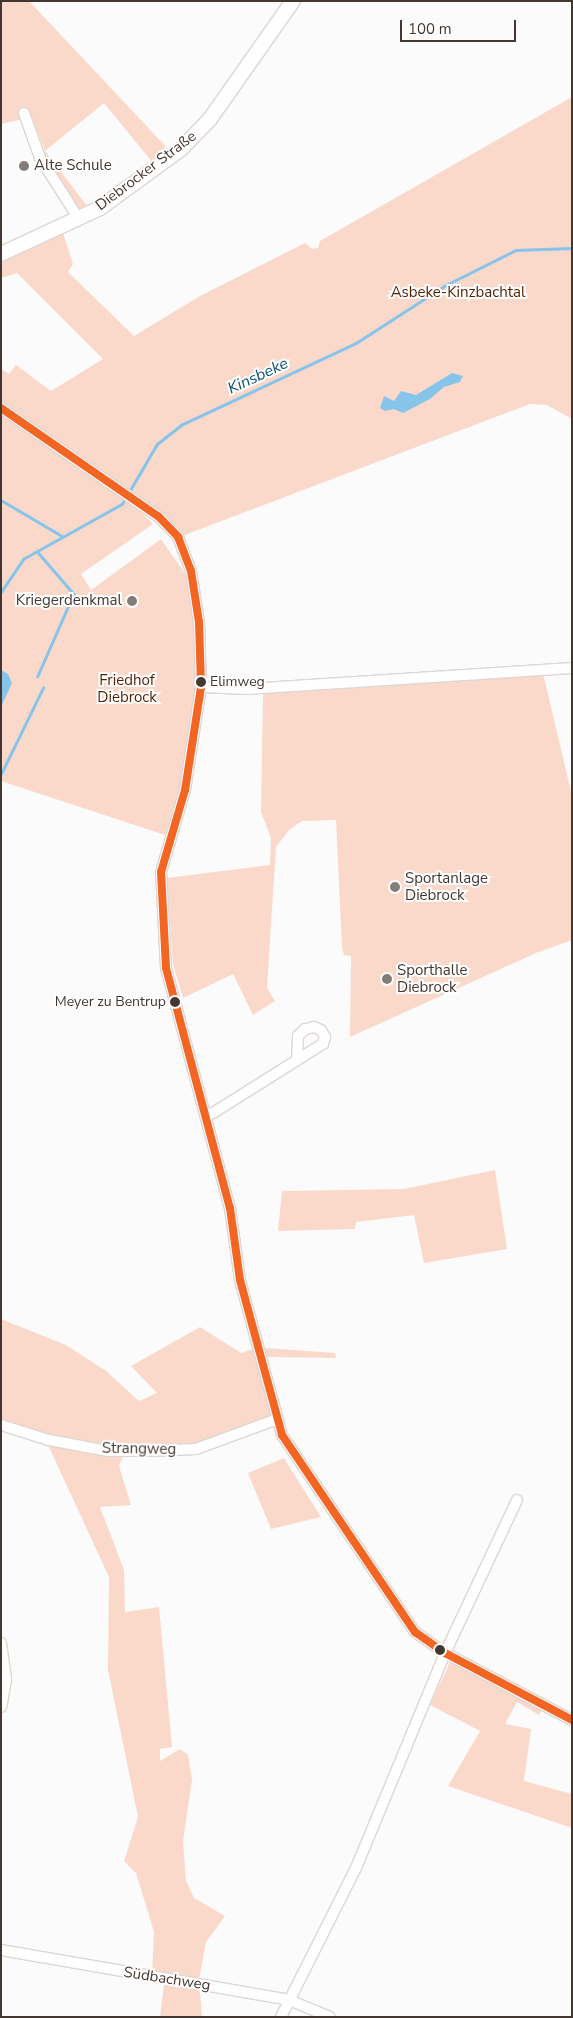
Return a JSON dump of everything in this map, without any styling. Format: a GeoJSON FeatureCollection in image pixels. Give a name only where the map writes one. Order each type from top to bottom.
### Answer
{"type":"FeatureCollection","features":[{"type":"Feature","properties":{"kind":"main road","name":"Diebrocker Straße"},"geometry":{"type":"LineString","coordinates":[[1,254],[79,218],[122,193],[198,133],[293,1]]}},
{"type":"Feature","properties":{"kind":"street"},"geometry":{"type":"LineString","coordinates":[[24,113],[40,158],[79,218]]}},
{"type":"Feature","properties":{"kind":"street"},"geometry":{"type":"LineString","coordinates":[[1,408],[138,500],[172,528],[188,562],[199,622],[201,687],[185,790],[163,860],[161,889],[166,968],[230,1208],[240,1280],[276,1420],[288,1447],[409,1625],[421,1638],[445,1653],[572,1720]]}},
{"type":"Feature","properties":{"kind":"street"},"geometry":{"type":"LineString","coordinates":[[201,687],[247,689],[572,668]]}},
{"type":"Feature","properties":{"kind":"street"},"geometry":{"type":"LineString","coordinates":[[206,1115],[297,1060]]}},
{"type":"Feature","properties":{"kind":"street","name":"Strangweg"},"geometry":{"type":"LineString","coordinates":[[1,1425],[49,1440],[108,1451],[148,1451],[196,1449],[276,1420]]}},
{"type":"Feature","properties":{"kind":"street"},"geometry":{"type":"LineString","coordinates":[[281,2017],[356,1868],[445,1653],[517,1500]]}},
{"type":"Feature","properties":{"kind":"street"},"geometry":{"type":"LineString","coordinates":[[1,1643],[6,1680],[1,1708]]}},
{"type":"Feature","properties":{"kind":"street","name":"Südbachweg"},"geometry":{"type":"LineString","coordinates":[[1,1950],[289,2000],[330,2017]]}},
{"type":"Feature","properties":{"kind":"green space"},"geometry":{"type":"Polygon","coordinates":[[[1,1],[29,1],[169,150],[153,163],[104,103],[45,151],[32,117],[1,124],[1,1]]]}},
{"type":"Feature","properties":{"kind":"green space","name":"Asbeke-Kinzbachtal"},"geometry":{"type":"Polygon","coordinates":[[[572,97],[572,419],[547,405],[530,404],[182,536],[177,526],[130,490],[126,498],[153,524],[81,574],[91,590],[161,539],[186,575],[192,595],[199,660],[198,693],[181,786],[165,835],[1,781],[1,411],[19,415],[1,403],[1,369],[9,374],[16,365],[51,391],[103,359],[17,273],[1,278],[1,262],[63,233],[73,264],[68,272],[134,336],[200,296],[305,243],[312,249],[318,248],[320,241],[572,97]]]}},
{"type":"Feature","properties":{"kind":"green space"},"geometry":{"type":"Polygon","coordinates":[[[41,151],[45,151],[88,207],[80,212],[41,151]]]}},
{"type":"Feature","properties":{"kind":"green space"},"geometry":{"type":"Polygon","coordinates":[[[543,673],[572,796],[572,940],[536,953],[350,1037],[351,956],[344,955],[342,947],[336,820],[302,821],[289,830],[276,847],[267,988],[275,1001],[253,1015],[233,974],[183,998],[173,964],[167,878],[270,865],[271,838],[261,812],[263,692],[543,673]]]}},
{"type":"Feature","properties":{"kind":"green space"},"geometry":{"type":"Polygon","coordinates":[[[495,1170],[507,1249],[424,1263],[414,1215],[356,1222],[355,1229],[278,1231],[282,1191],[404,1189],[495,1170]]]}},
{"type":"Feature","properties":{"kind":"green space"},"geometry":{"type":"Polygon","coordinates":[[[1,1319],[66,1345],[106,1371],[139,1401],[157,1393],[131,1366],[200,1327],[241,1353],[255,1348],[273,1418],[193,1446],[108,1456],[123,1456],[119,1466],[131,1505],[100,1507],[124,1570],[125,1612],[159,1607],[172,1747],[160,1749],[160,1761],[180,1749],[188,1755],[192,1779],[183,1841],[186,1881],[194,1898],[225,1916],[206,1942],[199,1980],[202,2017],[160,2017],[164,1984],[152,1974],[154,1932],[136,1873],[124,1861],[138,1817],[108,1670],[109,1577],[49,1447],[1,1428],[1,1319]]]}},
{"type":"Feature","properties":{"kind":"green space"},"geometry":{"type":"Polygon","coordinates":[[[265,1348],[335,1353],[336,1358],[267,1357],[265,1348]]]}},
{"type":"Feature","properties":{"kind":"green space"},"geometry":{"type":"Polygon","coordinates":[[[284,1458],[321,1517],[271,1529],[248,1473],[284,1458]]]}},
{"type":"Feature","properties":{"kind":"green space"},"geometry":{"type":"Polygon","coordinates":[[[450,1662],[542,1710],[539,1715],[517,1702],[505,1724],[531,1729],[524,1781],[572,1794],[572,1828],[448,1786],[480,1731],[430,1705],[450,1662]]]}},
{"type":"Feature","properties":{"kind":"water"},"geometry":{"type":"Polygon","coordinates":[[[452,373],[463,376],[460,382],[444,387],[430,399],[403,413],[394,409],[385,411],[380,408],[384,396],[394,401],[401,391],[416,395],[452,373]]]}},
{"type":"Feature","properties":{"kind":"water"},"geometry":{"type":"Polygon","coordinates":[[[1,670],[8,674],[12,683],[1,707],[1,670]]]}},
{"type":"Feature","properties":{"kind":"waterway","name":"Kinsbeke"},"geometry":{"type":"LineString","coordinates":[[129,492],[157,444],[181,425],[356,343],[444,286],[516,250],[572,248]]}},
{"type":"Feature","properties":{"kind":"waterway","name":"Kinsbeke"},"geometry":{"type":"LineString","coordinates":[[1,592],[23,559],[122,504],[126,497]]}},
{"type":"Feature","properties":{"kind":"waterway"},"geometry":{"type":"LineString","coordinates":[[1,500],[62,536]]}},
{"type":"Feature","properties":{"kind":"waterway"},"geometry":{"type":"LineString","coordinates":[[37,551],[74,594],[38,676]]}},
{"type":"Feature","properties":{"kind":"waterway"},"geometry":{"type":"LineString","coordinates":[[1,774],[43,688]]}},
{"type":"Feature","properties":{"kind":"transit line"},"geometry":{"type":"LineString","coordinates":[[1,408],[159,517],[178,537],[191,571],[199,622],[201,687],[185,790],[161,872],[166,968],[230,1208],[240,1280],[282,1435],[415,1632],[445,1653],[572,1720]]}},
{"type":"Feature","properties":{"kind":"place","name":"Alte Schule"},"geometry":{"type":"Point","coordinates":[24,166]}},
{"type":"Feature","properties":{"kind":"place","name":"Kriegerdenkmal"},"geometry":{"type":"Point","coordinates":[132,601]}},
{"type":"Feature","properties":{"kind":"place","name":"Elimweg"},"geometry":{"type":"Point","coordinates":[201,682]}},
{"type":"Feature","properties":{"kind":"place","name":"Sportanlage Diebrock"},"geometry":{"type":"Point","coordinates":[395,887]}},
{"type":"Feature","properties":{"kind":"place","name":"Sporthalle Diebrock"},"geometry":{"type":"Point","coordinates":[387,979]}},
{"type":"Feature","properties":{"kind":"place","name":"Meyer zu Bentrup"},"geometry":{"type":"Point","coordinates":[175,1002]}},
{"type":"Feature","properties":{"kind":"park label","name":"Friedhof Diebrock"},"geometry":{"type":"Point","coordinates":[127,688]}}]}
